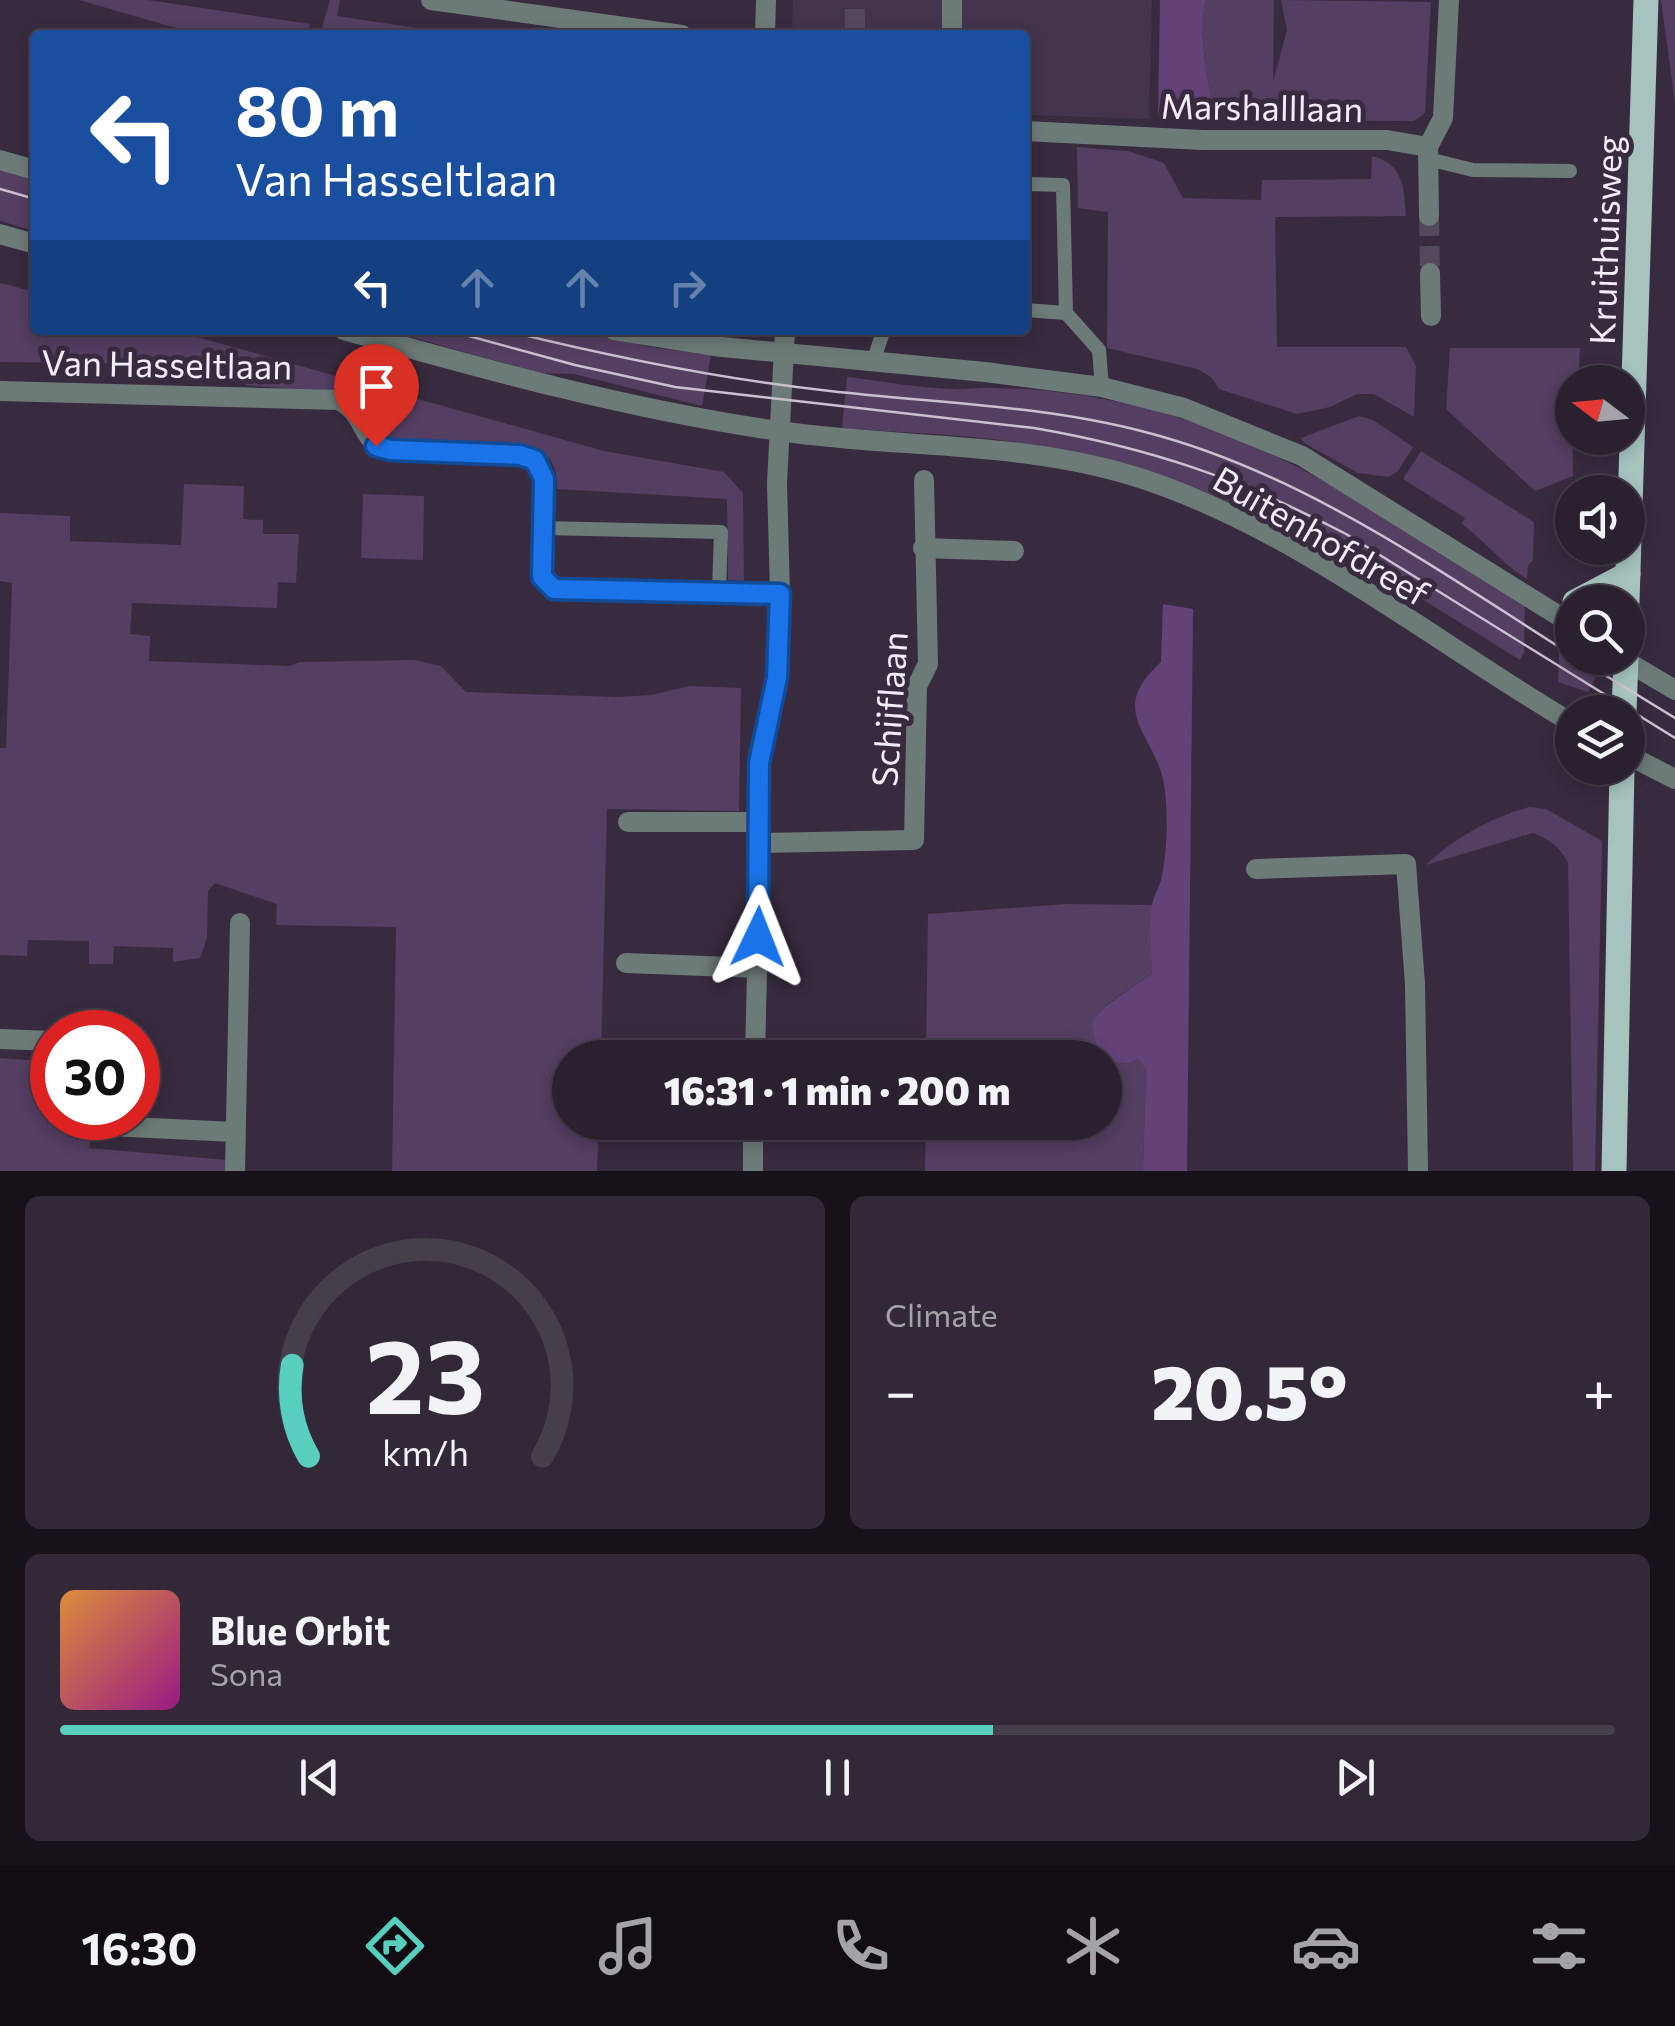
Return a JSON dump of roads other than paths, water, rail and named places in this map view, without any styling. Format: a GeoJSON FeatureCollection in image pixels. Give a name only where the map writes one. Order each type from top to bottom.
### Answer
{"type":"FeatureCollection","features":[{"type":"Feature","properties":{"kind":"main road","name":"Kruithuisweg"},"geometry":{"type":"LineString","coordinates":[[1628,585],[1646,0]]}},
{"type":"Feature","properties":{"kind":"main road"},"geometry":{"type":"LineString","coordinates":[[1606,585],[1628,574]]}},
{"type":"Feature","properties":{"kind":"main road"},"geometry":{"type":"LineString","coordinates":[[1614,1171],[1622,785]]}},
{"type":"Feature","properties":{"kind":"street"},"geometry":{"type":"LineString","coordinates":[[430,0],[646,30]]}},
{"type":"Feature","properties":{"kind":"street"},"geometry":{"type":"LineString","coordinates":[[765,30],[766,0]]}},
{"type":"Feature","properties":{"kind":"street"},"geometry":{"type":"LineString","coordinates":[[952,0],[952,30]]}},
{"type":"Feature","properties":{"kind":"street"},"geometry":{"type":"LineString","coordinates":[[1429,216],[1428,153],[1444,118],[1449,0]]}},
{"type":"Feature","properties":{"kind":"street","name":"Marshalllaan"},"geometry":{"type":"LineString","coordinates":[[1030,131],[1202,140],[1387,140],[1428,153]]}},
{"type":"Feature","properties":{"kind":"street"},"geometry":{"type":"LineString","coordinates":[[0,160],[30,169]]}},
{"type":"Feature","properties":{"kind":"street"},"geometry":{"type":"LineString","coordinates":[[0,234],[30,243]]}},
{"type":"Feature","properties":{"kind":"street"},"geometry":{"type":"LineString","coordinates":[[1430,273],[1431,316]]}},
{"type":"Feature","properties":{"kind":"street","name":"Buitenhofdreef"},"geometry":{"type":"LineString","coordinates":[[362,335],[533,382],[781,432],[1047,456],[1125,474],[1190,496],[1260,530],[1555,712]]}},
{"type":"Feature","properties":{"kind":"street","name":"Buitenhofdreef"},"geometry":{"type":"LineString","coordinates":[[651,335],[1102,388],[1184,408],[1302,456],[1555,599]]}},
{"type":"Feature","properties":{"kind":"street"},"geometry":{"type":"LineString","coordinates":[[755,1040],[759,763],[777,678],[778,483],[785,335]]}},
{"type":"Feature","properties":{"kind":"street","name":"Van Hasseltlaan"},"geometry":{"type":"LineString","coordinates":[[0,391],[338,400],[354,410],[369,439],[381,449],[520,455],[535,460],[544,479],[542,577],[554,589],[780,594]]}},
{"type":"Feature","properties":{"kind":"street","name":"Schijflaan"},"geometry":{"type":"LineString","coordinates":[[760,832],[914,840],[916,686],[928,664],[924,480]]}},
{"type":"Feature","properties":{"kind":"street"},"geometry":{"type":"LineString","coordinates":[[923,548],[1014,551]]}},
{"type":"Feature","properties":{"kind":"street"},"geometry":{"type":"LineString","coordinates":[[1645,672],[1675,690]]}},
{"type":"Feature","properties":{"kind":"street"},"geometry":{"type":"LineString","coordinates":[[1645,764],[1675,779]]}},
{"type":"Feature","properties":{"kind":"street"},"geometry":{"type":"LineString","coordinates":[[628,822],[760,832]]}},
{"type":"Feature","properties":{"kind":"street"},"geometry":{"type":"LineString","coordinates":[[1256,868],[1406,864],[1414,984],[1418,1171]]}},
{"type":"Feature","properties":{"kind":"street"},"geometry":{"type":"LineString","coordinates":[[235,1171],[240,924]]}},
{"type":"Feature","properties":{"kind":"street"},"geometry":{"type":"LineString","coordinates":[[626,963],[757,968]]}},
{"type":"Feature","properties":{"kind":"street"},"geometry":{"type":"LineString","coordinates":[[0,1039],[30,1040]]}},
{"type":"Feature","properties":{"kind":"street"},"geometry":{"type":"LineString","coordinates":[[160,1128],[234,1132]]}},
{"type":"Feature","properties":{"kind":"street"},"geometry":{"type":"LineString","coordinates":[[752,1171],[753,1140]]}},
{"type":"Feature","properties":{"kind":"lane"},"geometry":{"type":"LineString","coordinates":[[1428,153],[1473,170],[1570,171]]}},
{"type":"Feature","properties":{"kind":"lane"},"geometry":{"type":"LineString","coordinates":[[1030,184],[1064,185],[1066,313],[1099,350],[1102,388]]}},
{"type":"Feature","properties":{"kind":"lane"},"geometry":{"type":"LineString","coordinates":[[1030,310],[1066,313]]}},
{"type":"Feature","properties":{"kind":"lane"},"geometry":{"type":"LineString","coordinates":[[873,361],[882,335]]}},
{"type":"Feature","properties":{"kind":"lane"},"geometry":{"type":"LineString","coordinates":[[544,528],[720,532],[720,592]]}},
{"type":"Feature","properties":{"kind":"tunnel"},"geometry":{"type":"LineString","coordinates":[[855,0],[855,29]]}},
{"type":"Feature","properties":{"kind":"tunnel"},"geometry":{"type":"LineString","coordinates":[[1429,216],[1430,273]]}},
{"type":"Feature","properties":{"kind":"tram line"},"geometry":{"type":"LineString","coordinates":[[0,189],[30,198]]}},
{"type":"Feature","properties":{"kind":"tram line"},"geometry":{"type":"LineString","coordinates":[[465,335],[675,387],[1034,428],[1117,445],[1194,468],[1269,497],[1346,534],[1675,738]]}},
{"type":"Feature","properties":{"kind":"tram line"},"geometry":{"type":"LineString","coordinates":[[525,335],[706,374],[830,391],[1028,410],[1145,432],[1203,450],[1313,498],[1419,558],[1555,644]]}},
{"type":"Feature","properties":{"kind":"tram line"},"geometry":{"type":"LineString","coordinates":[[1605,675],[1675,718]]}}]}
